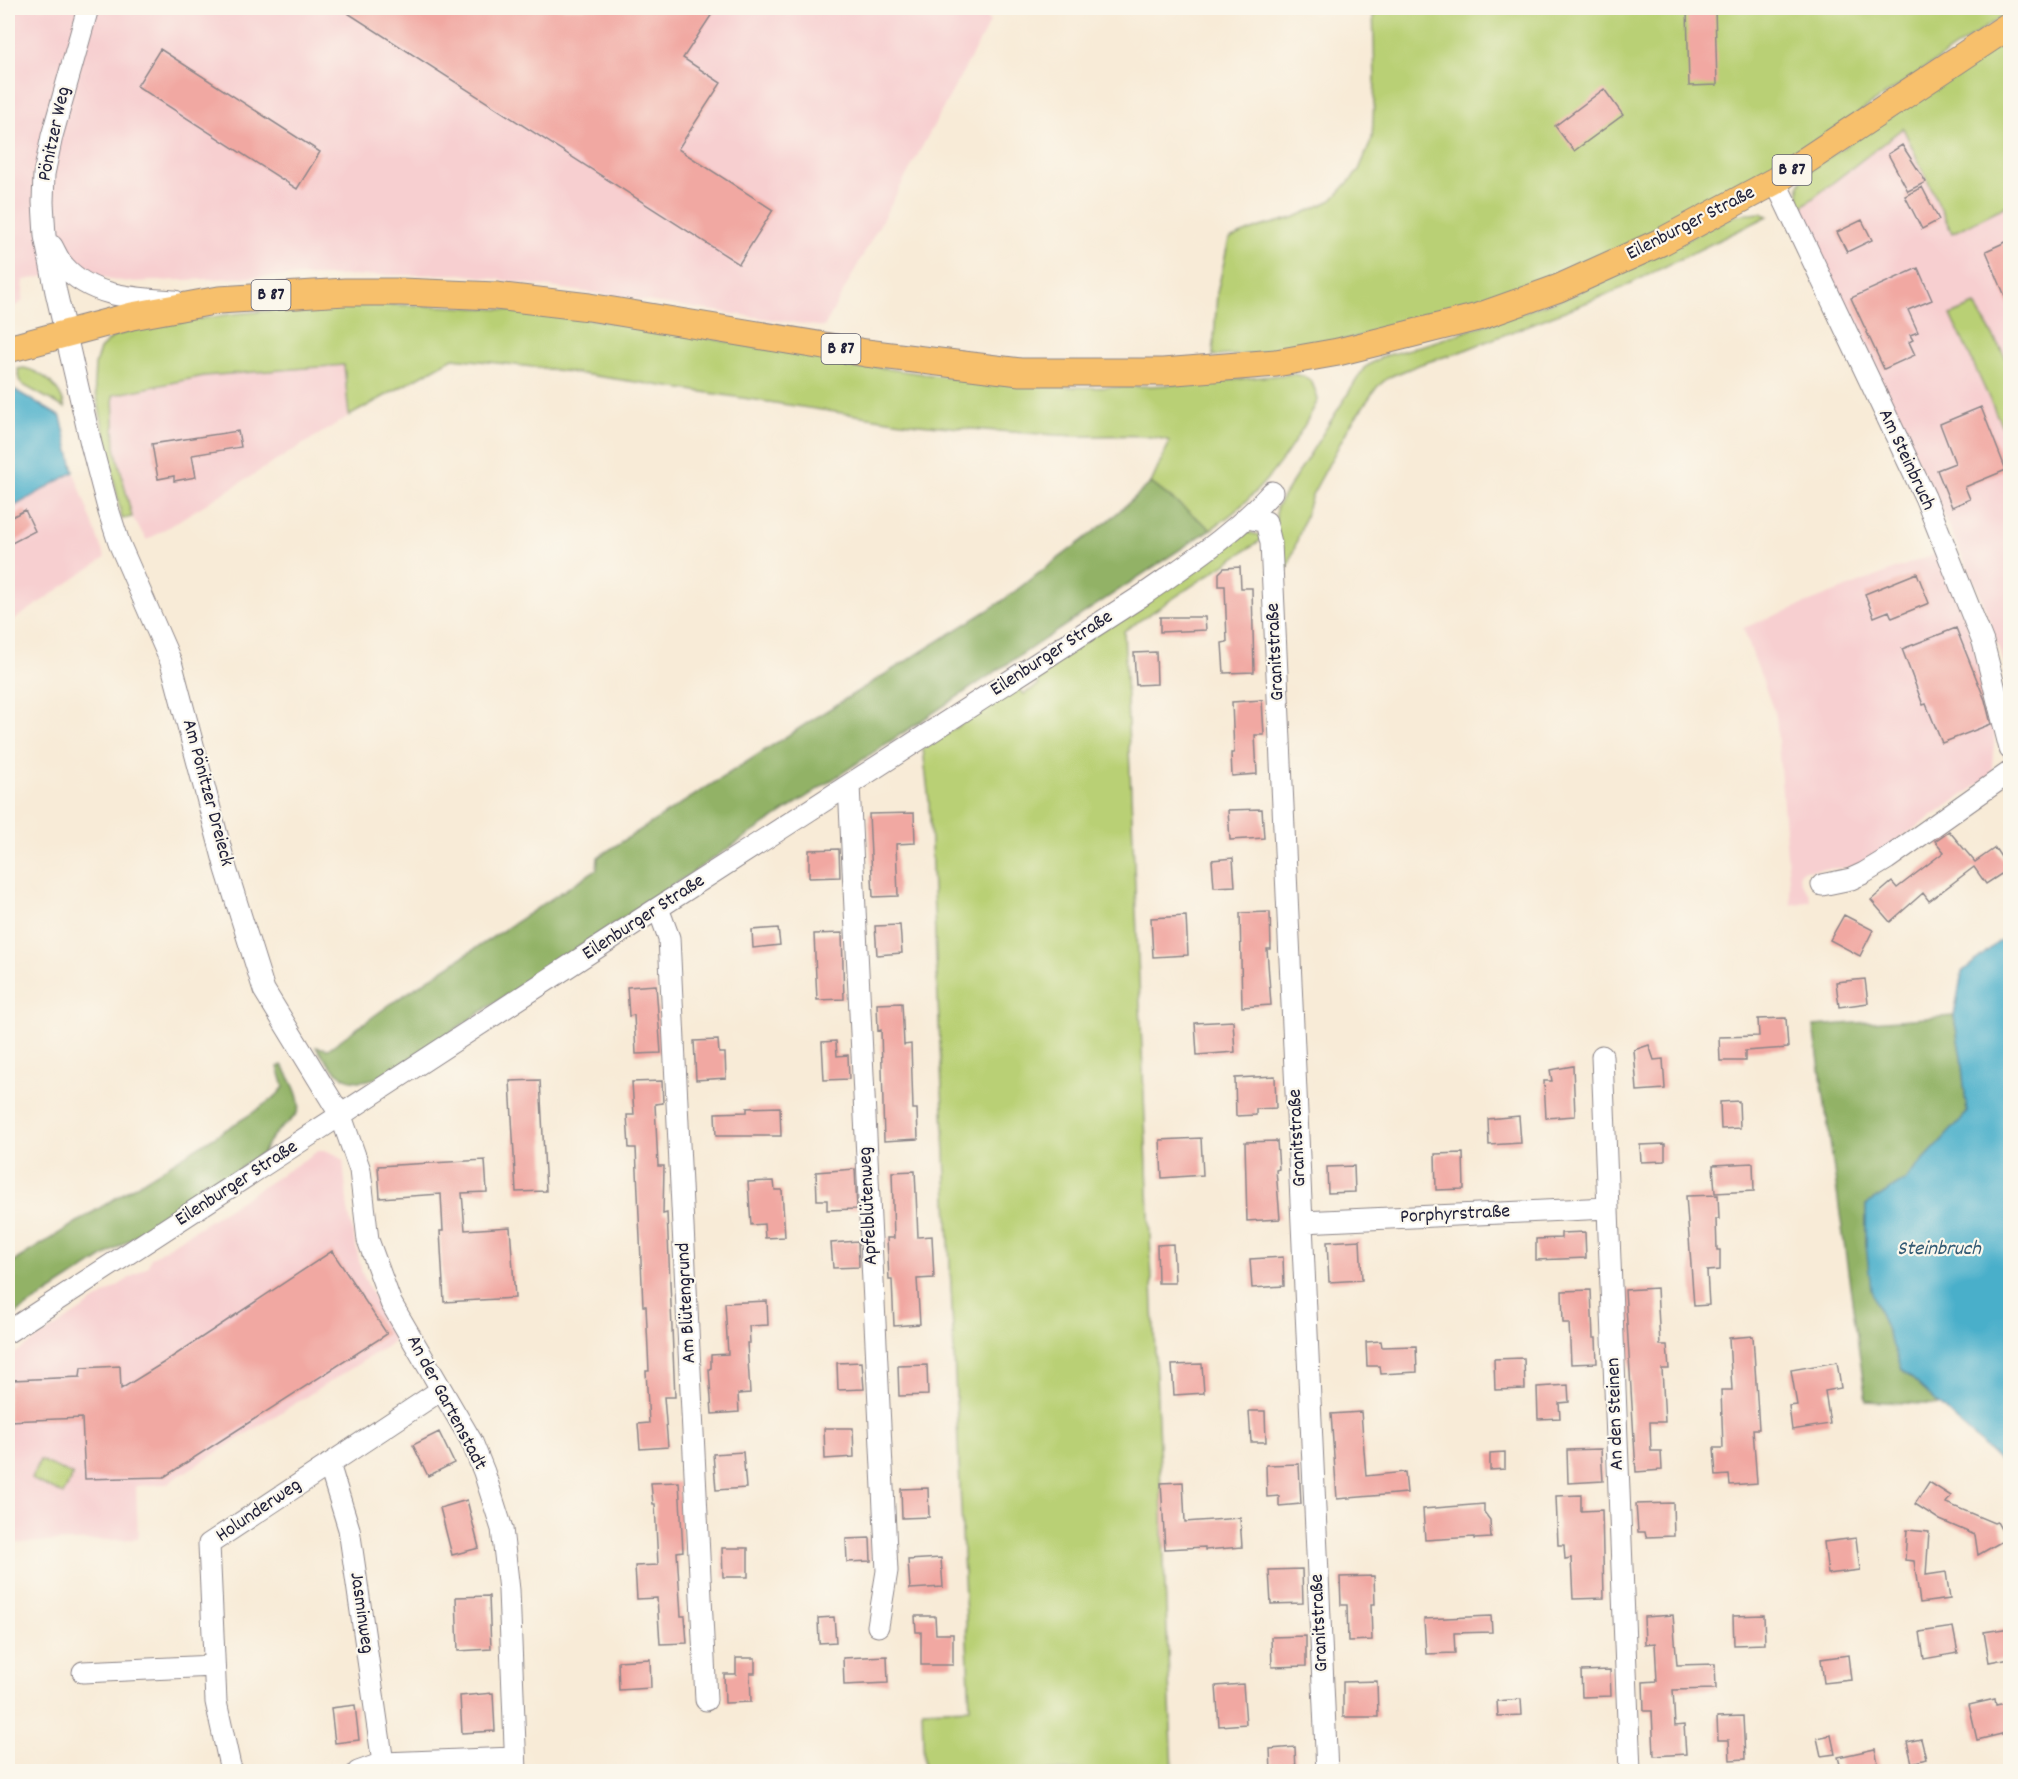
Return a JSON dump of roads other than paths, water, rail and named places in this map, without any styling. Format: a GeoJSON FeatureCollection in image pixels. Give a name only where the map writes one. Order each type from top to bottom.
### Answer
{"type":"FeatureCollection","features":[{"type":"Feature","properties":{"kind":"main road","name":"Eilenburger Straße"},"geometry":{"type":"LineString","coordinates":[[198,303],[241,297],[345,292],[496,296],[589,307],[866,353],[1020,372],[1163,372],[1276,363],[1338,352],[1478,317],[1558,288],[1661,242],[1775,181],[2010,25]]}},
{"type":"Feature","properties":{"kind":"main road","name":"B 87"},"geometry":{"type":"LineString","coordinates":[[8,349],[132,315],[198,303]]}},
{"type":"Feature","properties":{"kind":"street","name":"Pönitzer Weg"},"geometry":{"type":"LineString","coordinates":[[65,333],[45,236],[44,174],[63,92],[88,8]]}},
{"type":"Feature","properties":{"kind":"street","name":"Am Steinbruch"},"geometry":{"type":"LineString","coordinates":[[1775,181],[1925,497],[1983,642],[2010,749]]}},
{"type":"Feature","properties":{"kind":"street"},"geometry":{"type":"LineString","coordinates":[[45,236],[65,267],[92,288],[115,295],[198,303]]}},
{"type":"Feature","properties":{"kind":"street","name":"Am Pönitzer Dreieck"},"geometry":{"type":"LineString","coordinates":[[65,333],[99,477],[119,543],[171,662],[226,868],[264,990],[341,1116]]}},
{"type":"Feature","properties":{"kind":"street","name":"Eilenburger Straße"},"geometry":{"type":"LineString","coordinates":[[8,1332],[1143,595],[1248,518],[1272,492]]}},
{"type":"Feature","properties":{"kind":"street","name":"Granitstraße"},"geometry":{"type":"LineString","coordinates":[[1248,518],[1266,522],[1271,543],[1327,1772]]}},
{"type":"Feature","properties":{"kind":"street"},"geometry":{"type":"LineString","coordinates":[[1822,885],[1851,879],[1887,859],[2010,772]]}},
{"type":"Feature","properties":{"kind":"street","name":"Apfelblütenweg"},"geometry":{"type":"LineString","coordinates":[[849,785],[887,1571],[878,1626]]}},
{"type":"Feature","properties":{"kind":"street","name":"Am Blütengrund"},"geometry":{"type":"LineString","coordinates":[[658,908],[669,938],[706,1700]]}},
{"type":"Feature","properties":{"kind":"street","name":"An den Steinen"},"geometry":{"type":"LineString","coordinates":[[1602,1056],[1630,1772]]}},
{"type":"Feature","properties":{"kind":"street","name":"An der Gartenstadt"},"geometry":{"type":"LineString","coordinates":[[341,1116],[360,1170],[368,1240],[391,1303],[476,1452],[502,1530],[509,1590],[515,1765]]}},
{"type":"Feature","properties":{"kind":"street","name":"Porphyrstraße"},"geometry":{"type":"LineString","coordinates":[[1302,1222],[1608,1208]]}},
{"type":"Feature","properties":{"kind":"street","name":"Holunderweg"},"geometry":{"type":"LineString","coordinates":[[233,1772],[216,1702],[209,1544],[441,1390]]}},
{"type":"Feature","properties":{"kind":"street","name":"Jasminweg"},"geometry":{"type":"LineString","coordinates":[[329,1464],[349,1529],[383,1763]]}},
{"type":"Feature","properties":{"kind":"street"},"geometry":{"type":"LineString","coordinates":[[83,1672],[214,1666]]}},
{"type":"Feature","properties":{"kind":"street"},"geometry":{"type":"LineString","coordinates":[[450,1772],[479,1760]]}},
{"type":"Feature","properties":{"kind":"street"},"geometry":{"type":"LineString","coordinates":[[358,1772],[383,1763],[479,1760],[515,1765]]}},
{"type":"Feature","properties":{"kind":"water"},"geometry":{"type":"Polygon","coordinates":[[[8,386],[61,417],[74,472],[8,510],[8,386]]]}},
{"type":"Feature","properties":{"kind":"water","name":"Steinbruch"},"geometry":{"type":"Polygon","coordinates":[[[2010,934],[2010,1471],[1902,1369],[1871,1290],[1866,1244],[1866,1205],[1905,1180],[1967,1113],[1954,1016],[1962,972],[2010,934]]]}}]}
